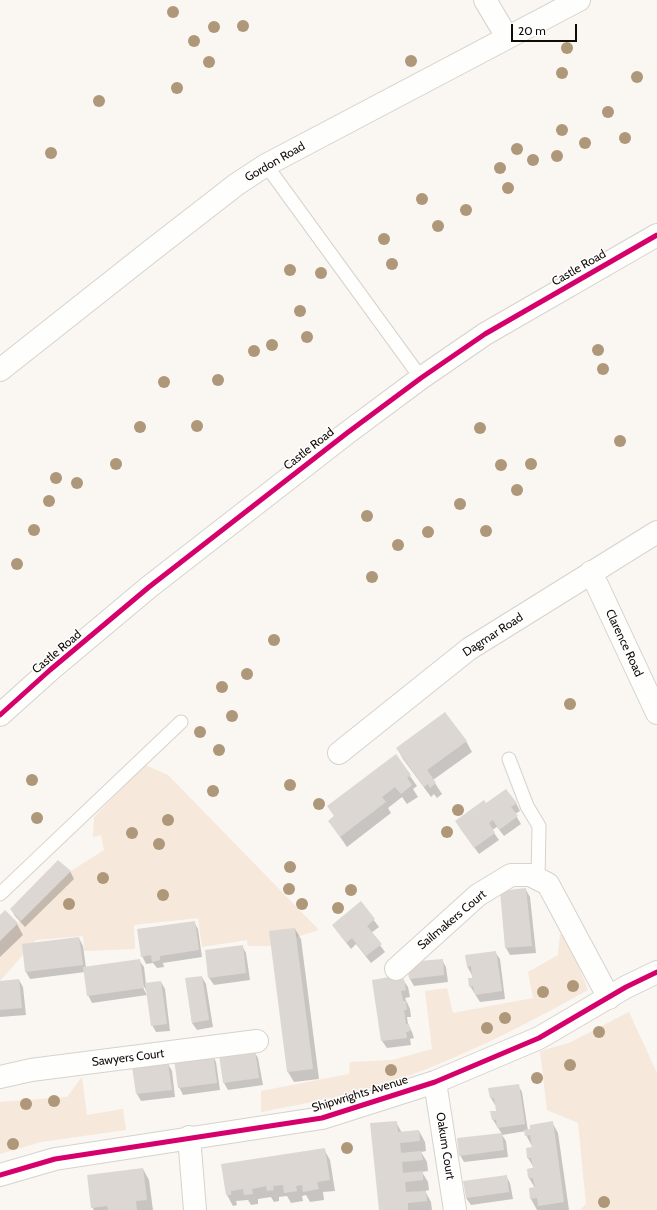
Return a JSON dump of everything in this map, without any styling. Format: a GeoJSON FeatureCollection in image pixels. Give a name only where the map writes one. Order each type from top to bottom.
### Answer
{"type":"FeatureCollection","features":[{"type":"Feature","properties":{"kind":"street"},"geometry":{"type":"LineString","coordinates":[[486,0],[507,37]]}},
{"type":"Feature","properties":{"kind":"street","name":"Gordon Road"},"geometry":{"type":"LineString","coordinates":[[0,370],[237,184],[266,165],[579,0]]}},
{"type":"Feature","properties":{"kind":"street","name":"Castle Road"},"geometry":{"type":"LineString","coordinates":[[0,715],[50,670],[155,582],[346,432],[485,334],[657,235]]}},
{"type":"Feature","properties":{"kind":"street","name":"Dagmar Road"},"geometry":{"type":"LineString","coordinates":[[339,753],[469,649],[657,532]]}},
{"type":"Feature","properties":{"kind":"street","name":"Clarence Road"},"geometry":{"type":"LineString","coordinates":[[591,572],[657,713]]}},
{"type":"Feature","properties":{"kind":"street","name":"Sailmakers Court"},"geometry":{"type":"LineString","coordinates":[[396,969],[478,896],[511,875],[530,875],[538,879]]}},
{"type":"Feature","properties":{"kind":"street"},"geometry":{"type":"LineString","coordinates":[[538,879],[548,884],[609,998]]}},
{"type":"Feature","properties":{"kind":"street","name":"Shipwrights Avenue"},"geometry":{"type":"LineString","coordinates":[[0,1175],[55,1159],[189,1137],[322,1118],[435,1082],[539,1038],[626,987],[657,972]]}},
{"type":"Feature","properties":{"kind":"street","name":"Sawyers Court"},"geometry":{"type":"LineString","coordinates":[[0,1077],[31,1070],[257,1041]]}},
{"type":"Feature","properties":{"kind":"street","name":"Oakum Court"},"geometry":{"type":"LineString","coordinates":[[435,1082],[455,1210]]}},
{"type":"Feature","properties":{"kind":"street"},"geometry":{"type":"LineString","coordinates":[[189,1137],[195,1210]]}},
{"type":"Feature","properties":{"kind":"lane"},"geometry":{"type":"LineString","coordinates":[[266,165],[421,378]]}},
{"type":"Feature","properties":{"kind":"lane"},"geometry":{"type":"LineString","coordinates":[[0,894],[181,722]]}},
{"type":"Feature","properties":{"kind":"lane"},"geometry":{"type":"LineString","coordinates":[[509,759],[527,806],[539,826],[538,879]]}},
{"type":"Feature","properties":{"kind":"shaded area"},"geometry":{"type":"Polygon","coordinates":[[[145,765],[168,775],[319,930],[268,946],[248,946],[247,940],[202,947],[198,918],[134,925],[135,949],[84,951],[83,936],[36,940],[0,981],[0,941],[71,871],[104,850],[101,835],[93,837],[94,817],[145,765]]]}},
{"type":"Feature","properties":{"kind":"shaded area"},"geometry":{"type":"Polygon","coordinates":[[[565,932],[588,990],[500,1036],[455,1057],[408,1076],[354,1093],[261,1112],[261,1091],[349,1074],[350,1062],[392,1060],[432,1049],[425,991],[447,988],[453,1013],[533,998],[528,972],[558,955],[560,934],[565,932]]]}},
{"type":"Feature","properties":{"kind":"shaded area"},"geometry":{"type":"Polygon","coordinates":[[[629,1012],[657,1073],[657,1210],[580,1210],[586,1204],[578,1123],[547,1110],[540,1051],[569,1043],[629,1012]]]}},
{"type":"Feature","properties":{"kind":"shaded area"},"geometry":{"type":"Polygon","coordinates":[[[82,1077],[87,1115],[123,1109],[126,1130],[41,1142],[0,1154],[0,1102],[67,1097],[82,1077]]]}},
{"type":"Feature","properties":{"kind":"building"},"geometry":{"type":"Polygon","coordinates":[[[445,712],[467,741],[427,770],[436,783],[430,788],[428,784],[424,787],[396,748],[445,712]]]}},
{"type":"Feature","properties":{"kind":"building"},"geometry":{"type":"Polygon","coordinates":[[[396,754],[411,775],[407,778],[412,785],[401,794],[395,787],[382,797],[386,802],[340,837],[328,821],[334,816],[327,806],[396,754]]]}},
{"type":"Feature","properties":{"kind":"building"},"geometry":{"type":"Polygon","coordinates":[[[506,789],[517,803],[511,807],[518,816],[499,830],[493,820],[489,823],[495,833],[474,848],[455,821],[484,800],[486,803],[506,789]]]}},
{"type":"Feature","properties":{"kind":"building"},"geometry":{"type":"Polygon","coordinates":[[[58,860],[71,871],[21,921],[10,909],[58,860]]]}},
{"type":"Feature","properties":{"kind":"building"},"geometry":{"type":"Polygon","coordinates":[[[526,888],[532,946],[505,948],[500,891],[526,888]]]}},
{"type":"Feature","properties":{"kind":"building"},"geometry":{"type":"Polygon","coordinates":[[[361,901],[375,919],[367,926],[382,944],[366,956],[352,938],[346,943],[332,925],[361,901]]]}},
{"type":"Feature","properties":{"kind":"building"},"geometry":{"type":"Polygon","coordinates":[[[5,910],[18,923],[0,941],[0,915],[5,910]]]}},
{"type":"Feature","properties":{"kind":"building"},"geometry":{"type":"Polygon","coordinates":[[[195,921],[199,950],[160,956],[160,960],[152,962],[151,955],[141,957],[137,929],[195,921]]]}},
{"type":"Feature","properties":{"kind":"building"},"geometry":{"type":"Polygon","coordinates":[[[295,928],[313,1069],[287,1072],[269,931],[295,928]]]}},
{"type":"Feature","properties":{"kind":"building"},"geometry":{"type":"Polygon","coordinates":[[[79,937],[83,965],[25,972],[22,944],[79,937]]]}},
{"type":"Feature","properties":{"kind":"building"},"geometry":{"type":"Polygon","coordinates":[[[243,945],[246,973],[208,978],[205,950],[243,945]]]}},
{"type":"Feature","properties":{"kind":"building"},"geometry":{"type":"Polygon","coordinates":[[[496,951],[502,991],[475,995],[473,986],[469,987],[468,978],[472,978],[471,966],[467,967],[465,955],[496,951]]]}},
{"type":"Feature","properties":{"kind":"building"},"geometry":{"type":"Polygon","coordinates":[[[140,959],[144,988],[87,996],[83,967],[140,959]]]}},
{"type":"Feature","properties":{"kind":"building"},"geometry":{"type":"Polygon","coordinates":[[[443,959],[444,975],[409,979],[407,962],[443,959]]]}},
{"type":"Feature","properties":{"kind":"building"},"geometry":{"type":"Polygon","coordinates":[[[401,975],[402,979],[404,979],[406,990],[401,991],[403,1001],[406,1001],[407,1010],[404,1010],[406,1024],[409,1024],[410,1031],[406,1032],[407,1038],[381,1041],[372,980],[401,975]]]}},
{"type":"Feature","properties":{"kind":"building"},"geometry":{"type":"Polygon","coordinates":[[[202,976],[209,1020],[192,1023],[185,978],[202,976]]]}},
{"type":"Feature","properties":{"kind":"building"},"geometry":{"type":"Polygon","coordinates":[[[19,979],[22,1008],[0,1010],[0,981],[19,979]]]}},
{"type":"Feature","properties":{"kind":"building"},"geometry":{"type":"Polygon","coordinates":[[[161,981],[167,1024],[151,1026],[145,983],[161,981]]]}},
{"type":"Feature","properties":{"kind":"building"},"geometry":{"type":"Polygon","coordinates":[[[255,1050],[259,1078],[223,1083],[219,1055],[255,1050]]]}},
{"type":"Feature","properties":{"kind":"building"},"geometry":{"type":"Polygon","coordinates":[[[213,1053],[217,1083],[178,1088],[174,1059],[213,1053]]]}},
{"type":"Feature","properties":{"kind":"building"},"geometry":{"type":"Polygon","coordinates":[[[168,1063],[172,1090],[136,1094],[132,1067],[168,1063]]]}},
{"type":"Feature","properties":{"kind":"building"},"geometry":{"type":"Polygon","coordinates":[[[519,1084],[525,1124],[497,1128],[496,1120],[492,1120],[490,1111],[496,1111],[494,1098],[490,1098],[488,1088],[519,1084]]]}},
{"type":"Feature","properties":{"kind":"building"},"geometry":{"type":"Polygon","coordinates":[[[397,1121],[398,1132],[419,1130],[420,1141],[400,1143],[401,1153],[421,1151],[423,1160],[402,1162],[403,1173],[423,1171],[423,1180],[405,1182],[406,1192],[426,1191],[427,1201],[408,1203],[408,1210],[379,1210],[370,1123],[397,1121]]]}},
{"type":"Feature","properties":{"kind":"building"},"geometry":{"type":"Polygon","coordinates":[[[553,1121],[564,1202],[538,1206],[537,1198],[530,1199],[529,1188],[535,1187],[533,1178],[528,1178],[527,1169],[533,1168],[531,1158],[527,1158],[526,1148],[532,1147],[530,1135],[525,1136],[524,1130],[530,1129],[530,1125],[553,1121]]]}},
{"type":"Feature","properties":{"kind":"building"},"geometry":{"type":"Polygon","coordinates":[[[502,1133],[504,1150],[459,1156],[457,1138],[502,1133]]]}},
{"type":"Feature","properties":{"kind":"building"},"geometry":{"type":"Polygon","coordinates":[[[325,1148],[330,1180],[317,1182],[319,1189],[303,1192],[302,1185],[296,1186],[297,1191],[284,1193],[283,1185],[273,1186],[274,1190],[267,1191],[266,1186],[252,1189],[253,1194],[244,1195],[243,1189],[231,1191],[231,1195],[226,1195],[221,1164],[325,1148]]]}},
{"type":"Feature","properties":{"kind":"building"},"geometry":{"type":"Polygon","coordinates":[[[143,1168],[147,1200],[136,1201],[137,1210],[108,1210],[107,1206],[91,1208],[87,1175],[143,1168]]]}},
{"type":"Feature","properties":{"kind":"building"},"geometry":{"type":"Polygon","coordinates":[[[507,1175],[509,1192],[466,1198],[463,1181],[507,1175]]]}},
{"type":"Feature","properties":{"kind":"cycle path"},"geometry":{"type":"LineString","coordinates":[[0,715],[50,670],[149,587],[347,433],[421,378],[485,334],[657,235]]}},
{"type":"Feature","properties":{"kind":"cycle path"},"geometry":{"type":"LineString","coordinates":[[0,1175],[55,1159],[322,1118],[435,1082],[539,1038],[626,987],[657,972]]}}]}
